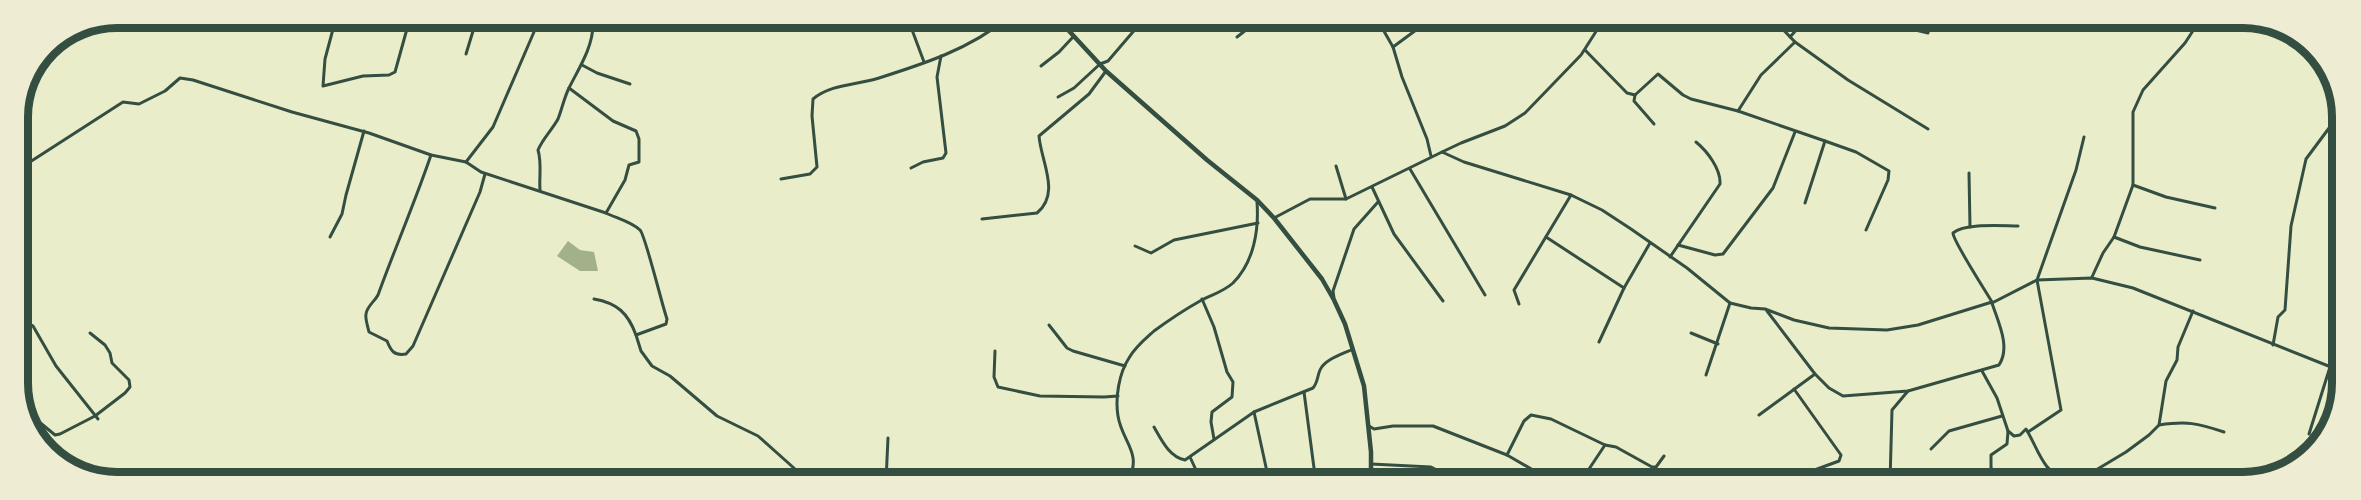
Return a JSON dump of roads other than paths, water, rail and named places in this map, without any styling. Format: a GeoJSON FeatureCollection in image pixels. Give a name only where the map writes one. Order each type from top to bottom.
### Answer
{"type":"FeatureCollection","features":[{"type":"Feature","properties":{"kind":"highway"},"geometry":{"type":"LineString","coordinates":[[1067,28],[1106,70],[1257,200],[1322,279],[1335,300],[1364,386],[1371,472]]}},
{"type":"Feature","properties":{"kind":"street"},"geometry":{"type":"LineString","coordinates":[[333,28],[325,59],[323,86],[363,76],[389,75],[394,72],[407,28]]}},
{"type":"Feature","properties":{"kind":"street"},"geometry":{"type":"LineString","coordinates":[[466,54],[474,28]]}},
{"type":"Feature","properties":{"kind":"street"},"geometry":{"type":"LineString","coordinates":[[466,162],[493,127],[536,28]]}},
{"type":"Feature","properties":{"kind":"street"},"geometry":{"type":"LineString","coordinates":[[540,191],[538,172],[541,162],[537,150],[543,137],[557,120],[569,88],[582,65],[593,28]]}},
{"type":"Feature","properties":{"kind":"street"},"geometry":{"type":"LineString","coordinates":[[911,28],[924,62]]}},
{"type":"Feature","properties":{"kind":"street"},"geometry":{"type":"LineString","coordinates":[[781,179],[810,174],[817,167],[812,116],[813,99],[819,95],[941,56],[993,28]]}},
{"type":"Feature","properties":{"kind":"street"},"geometry":{"type":"LineString","coordinates":[[1058,97],[1090,75],[1100,64],[1108,61],[1136,28]]}},
{"type":"Feature","properties":{"kind":"street"},"geometry":{"type":"LineString","coordinates":[[1237,37],[1247,28]]}},
{"type":"Feature","properties":{"kind":"street"},"geometry":{"type":"LineString","coordinates":[[1382,28],[1393,47],[1431,156]]}},
{"type":"Feature","properties":{"kind":"street"},"geometry":{"type":"LineString","coordinates":[[1393,47],[1419,28]]}},
{"type":"Feature","properties":{"kind":"street"},"geometry":{"type":"LineString","coordinates":[[1274,218],[1310,200],[1346,199],[1410,169],[1431,156],[1505,126],[1525,113],[1585,50],[1598,28]]}},
{"type":"Feature","properties":{"kind":"street"},"geometry":{"type":"LineString","coordinates":[[1782,28],[1795,42],[1861,89],[1928,129]]}},
{"type":"Feature","properties":{"kind":"street"},"geometry":{"type":"LineString","coordinates":[[1790,37],[1798,28]]}},
{"type":"Feature","properties":{"kind":"street"},"geometry":{"type":"LineString","coordinates":[[1907,28],[1928,33],[1929,28]]}},
{"type":"Feature","properties":{"kind":"street"},"geometry":{"type":"LineString","coordinates":[[2092,278],[2103,253],[2114,237],[2133,185],[2133,112],[2143,90],[2185,43],[2195,28]]}},
{"type":"Feature","properties":{"kind":"street"},"geometry":{"type":"LineString","coordinates":[[1041,66],[1075,36]]}},
{"type":"Feature","properties":{"kind":"street"},"geometry":{"type":"LineString","coordinates":[[1738,111],[1761,75],[1795,42]]}},
{"type":"Feature","properties":{"kind":"street"},"geometry":{"type":"LineString","coordinates":[[1585,50],[1627,93],[1635,95]]}},
{"type":"Feature","properties":{"kind":"street"},"geometry":{"type":"LineString","coordinates":[[911,168],[923,162],[943,158],[946,153],[937,77],[941,56]]}},
{"type":"Feature","properties":{"kind":"street"},"geometry":{"type":"LineString","coordinates":[[582,65],[597,73],[630,84]]}},
{"type":"Feature","properties":{"kind":"street"},"geometry":{"type":"LineString","coordinates":[[982,219],[1037,213],[1043,208],[1049,189],[1049,176],[1040,136],[1089,93],[1106,70]]}},
{"type":"Feature","properties":{"kind":"street"},"geometry":{"type":"LineString","coordinates":[[1654,124],[1634,101],[1635,95],[1658,74],[1683,95],[1692,99],[1738,111],[1856,152],[1889,171],[1888,180],[1866,230]]}},
{"type":"Feature","properties":{"kind":"street"},"geometry":{"type":"LineString","coordinates":[[29,164],[123,102],[139,104],[165,91],[180,78],[193,80],[292,112],[364,131],[431,155],[466,162],[481,172],[540,191],[550,197],[574,201],[639,228],[643,234],[653,277],[667,319],[666,324],[636,335]]}},
{"type":"Feature","properties":{"kind":"street"},"geometry":{"type":"LineString","coordinates":[[569,88],[613,121],[636,131],[639,139],[639,162],[629,165],[625,180],[606,213]]}},
{"type":"Feature","properties":{"kind":"street"},"geometry":{"type":"LineString","coordinates":[[2273,345],[2278,317],[2285,310],[2291,226],[2306,159],[2332,124]]}},
{"type":"Feature","properties":{"kind":"street"},"geometry":{"type":"LineString","coordinates":[[330,237],[342,214],[364,131]]}},
{"type":"Feature","properties":{"kind":"street"},"geometry":{"type":"LineString","coordinates":[[1678,245],[1715,255],[1723,254],[1773,188],[1795,132]]}},
{"type":"Feature","properties":{"kind":"street"},"geometry":{"type":"LineString","coordinates":[[2028,432],[2061,410],[2037,280],[2076,170],[2084,137]]}},
{"type":"Feature","properties":{"kind":"street"},"geometry":{"type":"LineString","coordinates":[[1805,203],[1825,141]]}},
{"type":"Feature","properties":{"kind":"street"},"geometry":{"type":"LineString","coordinates":[[1670,257],[1720,184],[1720,177],[1710,158],[1696,142]]}},
{"type":"Feature","properties":{"kind":"street"},"geometry":{"type":"LineString","coordinates":[[1442,152],[1464,162],[1571,195],[1602,210],[1688,268],[1730,303],[1765,309],[1794,321],[1829,328],[1887,330],[1918,325],[1992,303],[2037,280],[2092,278],[2133,288],[2330,367],[2309,434]]}},
{"type":"Feature","properties":{"kind":"street"},"geometry":{"type":"LineString","coordinates":[[431,155],[415,203],[377,297],[370,304],[366,314],[369,332],[387,340],[395,354],[406,354],[413,346],[480,192],[485,172]]}},
{"type":"Feature","properties":{"kind":"street"},"geometry":{"type":"LineString","coordinates":[[1336,166],[1346,199]]}},
{"type":"Feature","properties":{"kind":"street"},"geometry":{"type":"LineString","coordinates":[[1410,169],[1485,295]]}},
{"type":"Feature","properties":{"kind":"street"},"geometry":{"type":"LineString","coordinates":[[1969,173],[1970,227]]}},
{"type":"Feature","properties":{"kind":"street"},"geometry":{"type":"LineString","coordinates":[[2133,185],[2166,197],[2215,208]]}},
{"type":"Feature","properties":{"kind":"street"},"geometry":{"type":"LineString","coordinates":[[1372,187],[1394,234],[1443,301]]}},
{"type":"Feature","properties":{"kind":"street"},"geometry":{"type":"LineString","coordinates":[[1519,304],[1514,290],[1571,195]]}},
{"type":"Feature","properties":{"kind":"street"},"geometry":{"type":"LineString","coordinates":[[1132,472],[1134,456],[1118,416],[1118,396],[1125,366],[1138,345],[1150,335],[1202,299],[1218,293],[1233,283],[1252,250],[1258,223],[1257,200]]}},
{"type":"Feature","properties":{"kind":"street"},"geometry":{"type":"LineString","coordinates":[[1335,300],[1333,291],[1354,229],[1378,202]]}},
{"type":"Feature","properties":{"kind":"street"},"geometry":{"type":"LineString","coordinates":[[1135,246],[1151,253],[1174,240],[1258,223]]}},
{"type":"Feature","properties":{"kind":"street"},"geometry":{"type":"LineString","coordinates":[[1765,309],[1815,374],[1829,388],[1843,396],[1908,392],[1982,372],[1999,365],[2006,350],[1992,303],[1954,239],[1953,233],[1970,227],[2018,226]]}},
{"type":"Feature","properties":{"kind":"street"},"geometry":{"type":"LineString","coordinates":[[1546,237],[1624,288]]}},
{"type":"Feature","properties":{"kind":"street"},"geometry":{"type":"LineString","coordinates":[[2114,237],[2140,247],[2200,260]]}},
{"type":"Feature","properties":{"kind":"street"},"geometry":{"type":"LineString","coordinates":[[1599,342],[1624,288],[1650,243]]}},
{"type":"Feature","properties":{"kind":"street"},"geometry":{"type":"LineString","coordinates":[[594,299],[616,305],[624,311],[641,351],[652,366],[670,376],[717,416],[758,436],[801,472]]}},
{"type":"Feature","properties":{"kind":"street"},"geometry":{"type":"LineString","coordinates":[[1202,299],[1214,327],[1227,372],[1233,382],[1232,397],[1212,412],[1210,422],[1214,439]]}},
{"type":"Feature","properties":{"kind":"street"},"geometry":{"type":"LineString","coordinates":[[1706,375],[1730,303]]}},
{"type":"Feature","properties":{"kind":"street"},"geometry":{"type":"LineString","coordinates":[[2093,472],[2126,452],[2149,435],[2158,425],[2166,381],[2177,360],[2178,347],[2193,311]]}},
{"type":"Feature","properties":{"kind":"street"},"geometry":{"type":"LineString","coordinates":[[28,324],[33,326],[56,366],[97,418]]}},
{"type":"Feature","properties":{"kind":"street"},"geometry":{"type":"LineString","coordinates":[[1049,325],[1067,348],[1125,366]]}},
{"type":"Feature","properties":{"kind":"street"},"geometry":{"type":"LineString","coordinates":[[37,420],[56,435],[60,434],[97,418],[130,387],[129,380],[112,363],[110,353],[90,333]]}},
{"type":"Feature","properties":{"kind":"street"},"geometry":{"type":"LineString","coordinates":[[1691,333],[1718,344]]}},
{"type":"Feature","properties":{"kind":"street"},"geometry":{"type":"LineString","coordinates":[[1154,426],[1169,451],[1178,459],[1185,460],[1254,412],[1313,388],[1318,383],[1320,369],[1325,364],[1353,349]]}},
{"type":"Feature","properties":{"kind":"street"},"geometry":{"type":"LineString","coordinates":[[995,351],[994,376],[998,387],[1040,396],[1118,396]]}},
{"type":"Feature","properties":{"kind":"street"},"geometry":{"type":"LineString","coordinates":[[1982,372],[1997,398],[2008,431],[2007,444],[1991,455],[1991,468],[1994,472]]}},
{"type":"Feature","properties":{"kind":"street"},"geometry":{"type":"LineString","coordinates":[[1758,415],[1815,374]]}},
{"type":"Feature","properties":{"kind":"street"},"geometry":{"type":"LineString","coordinates":[[1794,389],[1841,455],[1839,461],[1809,472]]}},
{"type":"Feature","properties":{"kind":"street"},"geometry":{"type":"LineString","coordinates":[[1304,392],[1314,468]]}},
{"type":"Feature","properties":{"kind":"street"},"geometry":{"type":"LineString","coordinates":[[1891,472],[1892,410],[1908,392]]}},
{"type":"Feature","properties":{"kind":"street"},"geometry":{"type":"LineString","coordinates":[[1254,412],[1267,472]]}},
{"type":"Feature","properties":{"kind":"street"},"geometry":{"type":"LineString","coordinates":[[1506,455],[1513,447],[1524,421],[1531,415],[1551,420],[1605,445],[1616,447],[1652,467],[1656,467],[1664,456]]}},
{"type":"Feature","properties":{"kind":"street"},"geometry":{"type":"LineString","coordinates":[[1931,449],[1949,431],[2002,416]]}},
{"type":"Feature","properties":{"kind":"street"},"geometry":{"type":"LineString","coordinates":[[2158,425],[2195,423],[2224,432]]}},
{"type":"Feature","properties":{"kind":"street"},"geometry":{"type":"LineString","coordinates":[[1369,426],[1374,429],[1393,426],[1433,426],[1506,455],[1536,472]]}},
{"type":"Feature","properties":{"kind":"street"},"geometry":{"type":"LineString","coordinates":[[2008,431],[2014,436],[2020,435],[2026,429],[2044,465],[2052,472]]}},
{"type":"Feature","properties":{"kind":"street"},"geometry":{"type":"LineString","coordinates":[[886,472],[888,438]]}},
{"type":"Feature","properties":{"kind":"street"},"geometry":{"type":"LineString","coordinates":[[1587,472],[1605,445]]}},
{"type":"Feature","properties":{"kind":"street"},"geometry":{"type":"LineString","coordinates":[[1190,457],[1197,472]]}},
{"type":"Feature","properties":{"kind":"street"},"geometry":{"type":"LineString","coordinates":[[1371,464],[1431,466],[1442,472]]}}]}
